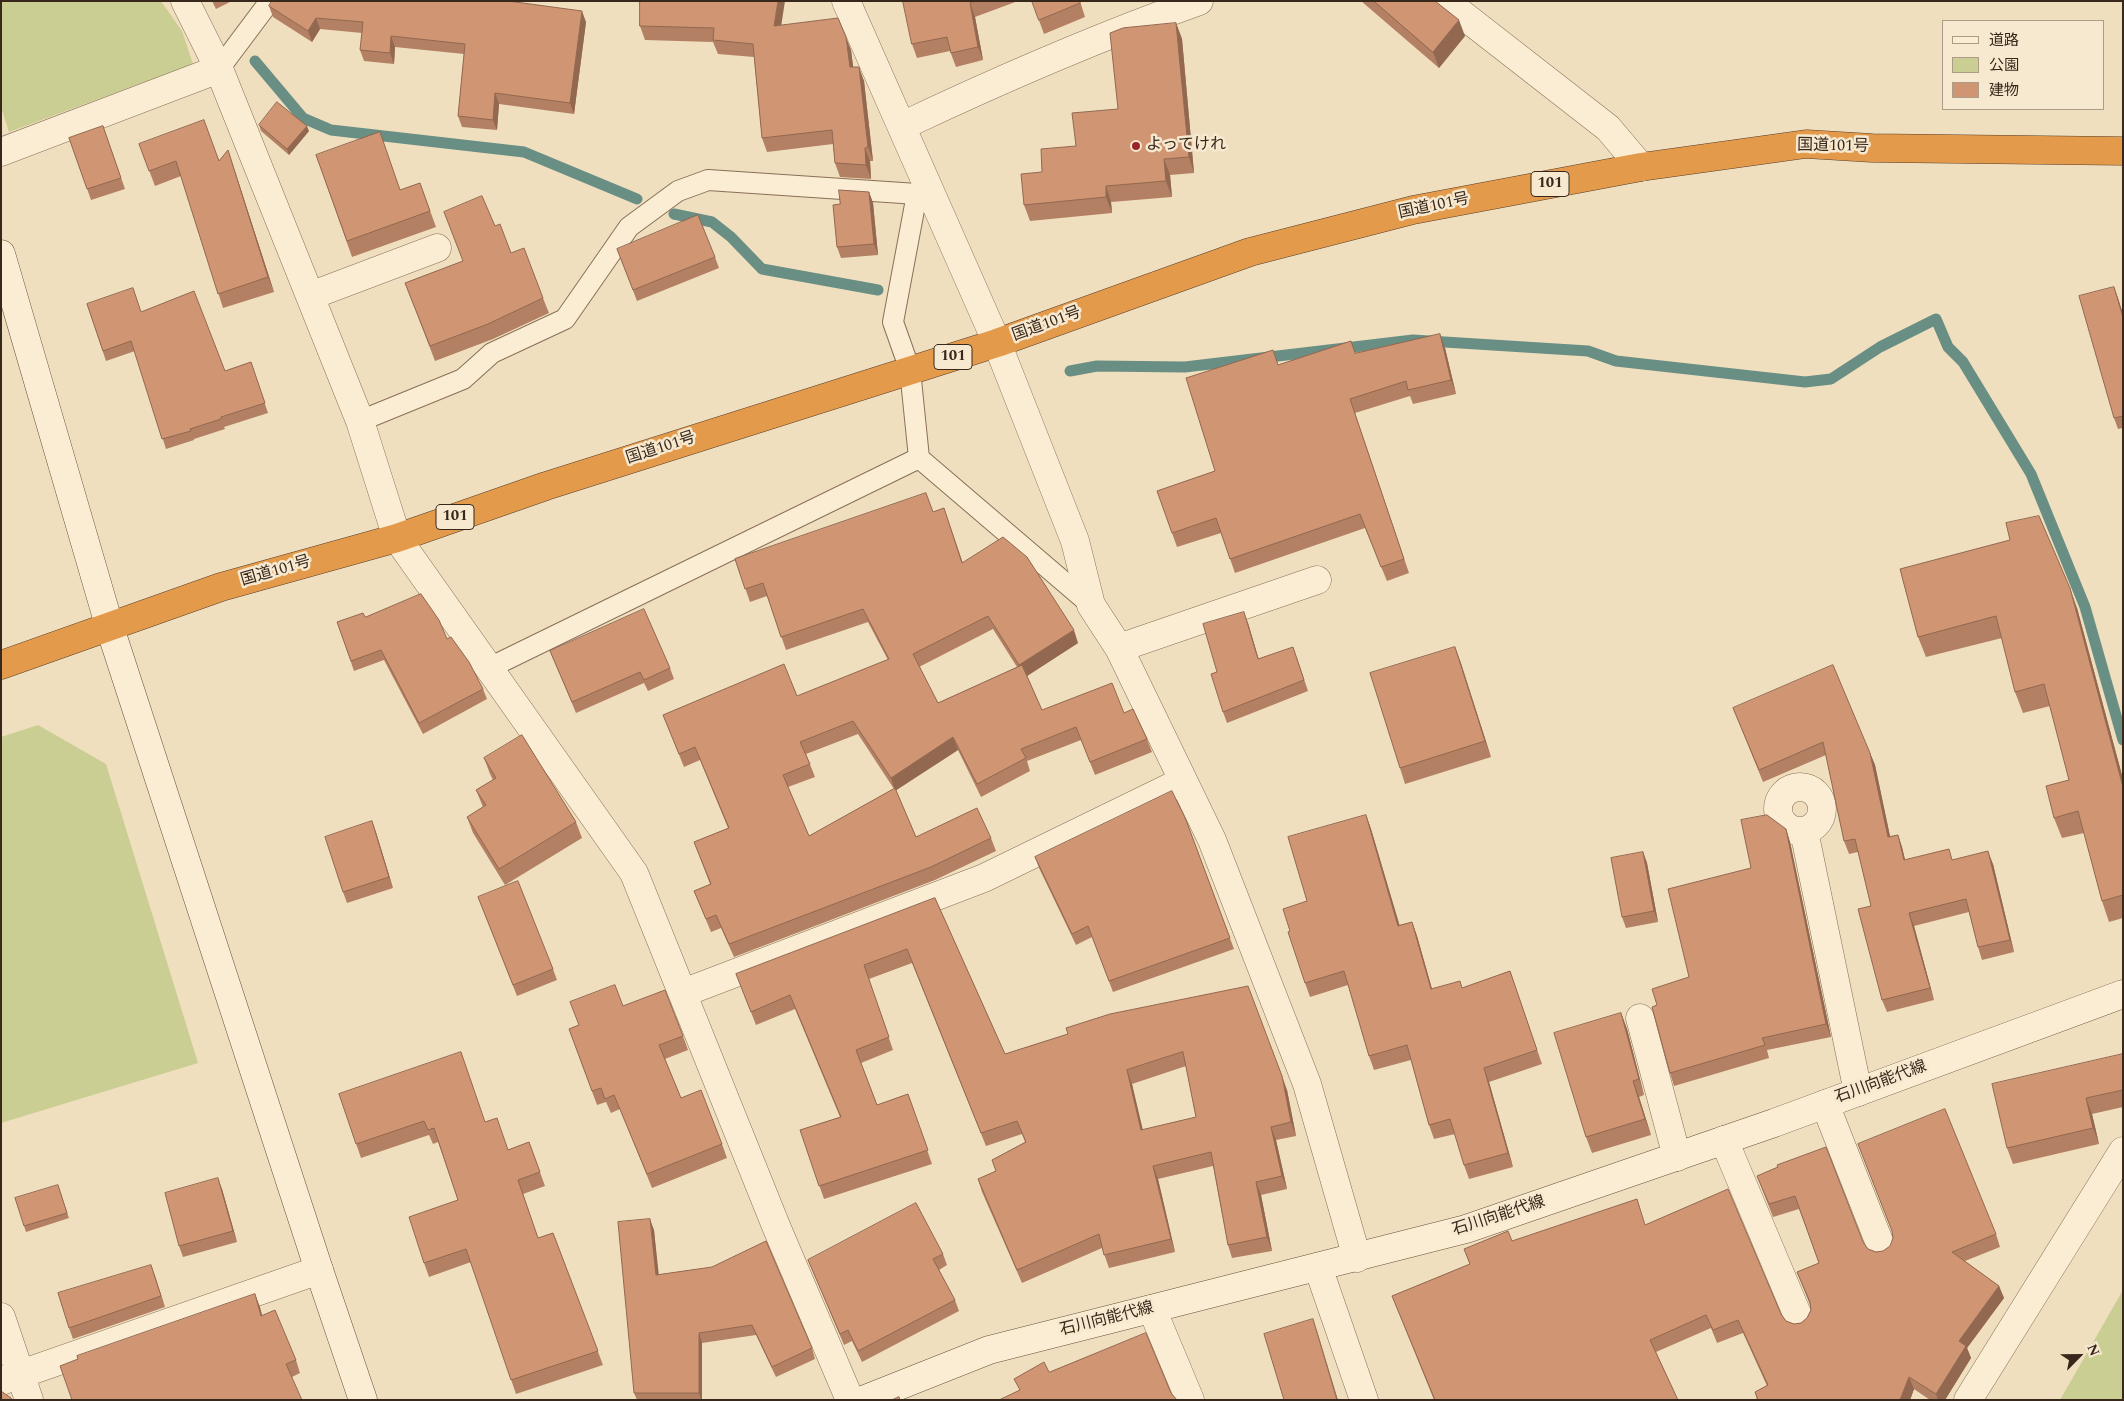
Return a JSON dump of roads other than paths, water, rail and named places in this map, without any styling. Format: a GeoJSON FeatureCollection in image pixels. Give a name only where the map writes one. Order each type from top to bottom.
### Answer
{"type":"FeatureCollection","features":[{"type":"Feature","properties":{"kind":"highway","name":"国道101号"},"geometry":{"type":"LineString","coordinates":[[1,665],[110,628],[221,587],[397,538],[546,486],[997,343],[1250,252],[1413,210],[1641,167],[1806,144],[1872,148],[2123,151]]}},
{"type":"Feature","properties":{"kind":"street"},"geometry":{"type":"LineString","coordinates":[[185,1],[219,69],[360,421],[397,538],[634,873],[684,993],[776,1226],[850,1400]]}},
{"type":"Feature","properties":{"kind":"street"},"geometry":{"type":"LineString","coordinates":[[846,1],[902,126],[925,194],[997,343],[1075,541],[1091,605],[1119,648],[1212,840],[1307,1084],[1357,1258]]}},
{"type":"Feature","properties":{"kind":"street"},"geometry":{"type":"LineString","coordinates":[[902,126],[979,89],[1148,19],[1199,1]]}},
{"type":"Feature","properties":{"kind":"street"},"geometry":{"type":"LineString","coordinates":[[1445,1],[1608,128],[1641,167]]}},
{"type":"Feature","properties":{"kind":"street"},"geometry":{"type":"LineString","coordinates":[[1,152],[219,69]]}},
{"type":"Feature","properties":{"kind":"street"},"geometry":{"type":"LineString","coordinates":[[310,296],[437,248]]}},
{"type":"Feature","properties":{"kind":"street"},"geometry":{"type":"LineString","coordinates":[[3,266],[110,628],[363,1400]]}},
{"type":"Feature","properties":{"kind":"street"},"geometry":{"type":"LineString","coordinates":[[1119,648],[1317,580]]}},
{"type":"Feature","properties":{"kind":"street"},"geometry":{"type":"LineString","coordinates":[[684,993],[984,878],[1183,781]]}},
{"type":"Feature","properties":{"kind":"street"},"geometry":{"type":"LineString","coordinates":[[1804,831],[1858,1092]]}},
{"type":"Feature","properties":{"kind":"street","name":"石川向能代線"},"geometry":{"type":"LineString","coordinates":[[863,1400],[989,1350],[1466,1229],[1825,1104],[2123,994]]}},
{"type":"Feature","properties":{"kind":"street"},"geometry":{"type":"LineString","coordinates":[[1640,1018],[1677,1156]]}},
{"type":"Feature","properties":{"kind":"street"},"geometry":{"type":"LineString","coordinates":[[1825,1104],[1882,1249]]}},
{"type":"Feature","properties":{"kind":"street"},"geometry":{"type":"LineString","coordinates":[[1724,1140],[1800,1321]]}},
{"type":"Feature","properties":{"kind":"street"},"geometry":{"type":"LineString","coordinates":[[1968,1400],[2123,1151]]}},
{"type":"Feature","properties":{"kind":"street"},"geometry":{"type":"LineString","coordinates":[[1318,1267],[1364,1400]]}},
{"type":"Feature","properties":{"kind":"street"},"geometry":{"type":"LineString","coordinates":[[11,1377],[319,1270]]}},
{"type":"Feature","properties":{"kind":"street"},"geometry":{"type":"LineString","coordinates":[[1152,1309],[1190,1400]]}},
{"type":"Feature","properties":{"kind":"street"},"geometry":{"type":"LineString","coordinates":[[1,1317],[11,1377],[29,1400]]}},
{"type":"Feature","properties":{"kind":"lane"},"geometry":{"type":"LineString","coordinates":[[219,69],[270,1]]}},
{"type":"Feature","properties":{"kind":"lane"},"geometry":{"type":"LineString","coordinates":[[360,421],[463,379],[492,353],[565,319],[629,227],[678,191],[708,180],[925,194],[893,322],[910,370],[920,458],[1091,605]]}},
{"type":"Feature","properties":{"kind":"lane"},"geometry":{"type":"LineString","coordinates":[[489,668],[920,458]]}},
{"type":"Feature","properties":{"kind":"waterway"},"geometry":{"type":"LineString","coordinates":[[255,61],[303,118],[331,130],[524,152],[637,199]]}},
{"type":"Feature","properties":{"kind":"waterway"},"geometry":{"type":"LineString","coordinates":[[674,214],[712,222],[731,237],[762,269],[878,290]]}},
{"type":"Feature","properties":{"kind":"waterway"},"geometry":{"type":"LineString","coordinates":[[1070,371],[1097,366],[1185,367],[1413,340],[1588,351],[1616,361],[1805,382],[1831,379],[1880,347],[1936,319],[1948,347],[1963,362],[2031,474],[2085,607],[2123,740]]}},
{"type":"Feature","properties":{"kind":"place","name":"よってけれ"},"geometry":{"type":"Point","coordinates":[1136,146]}}]}
